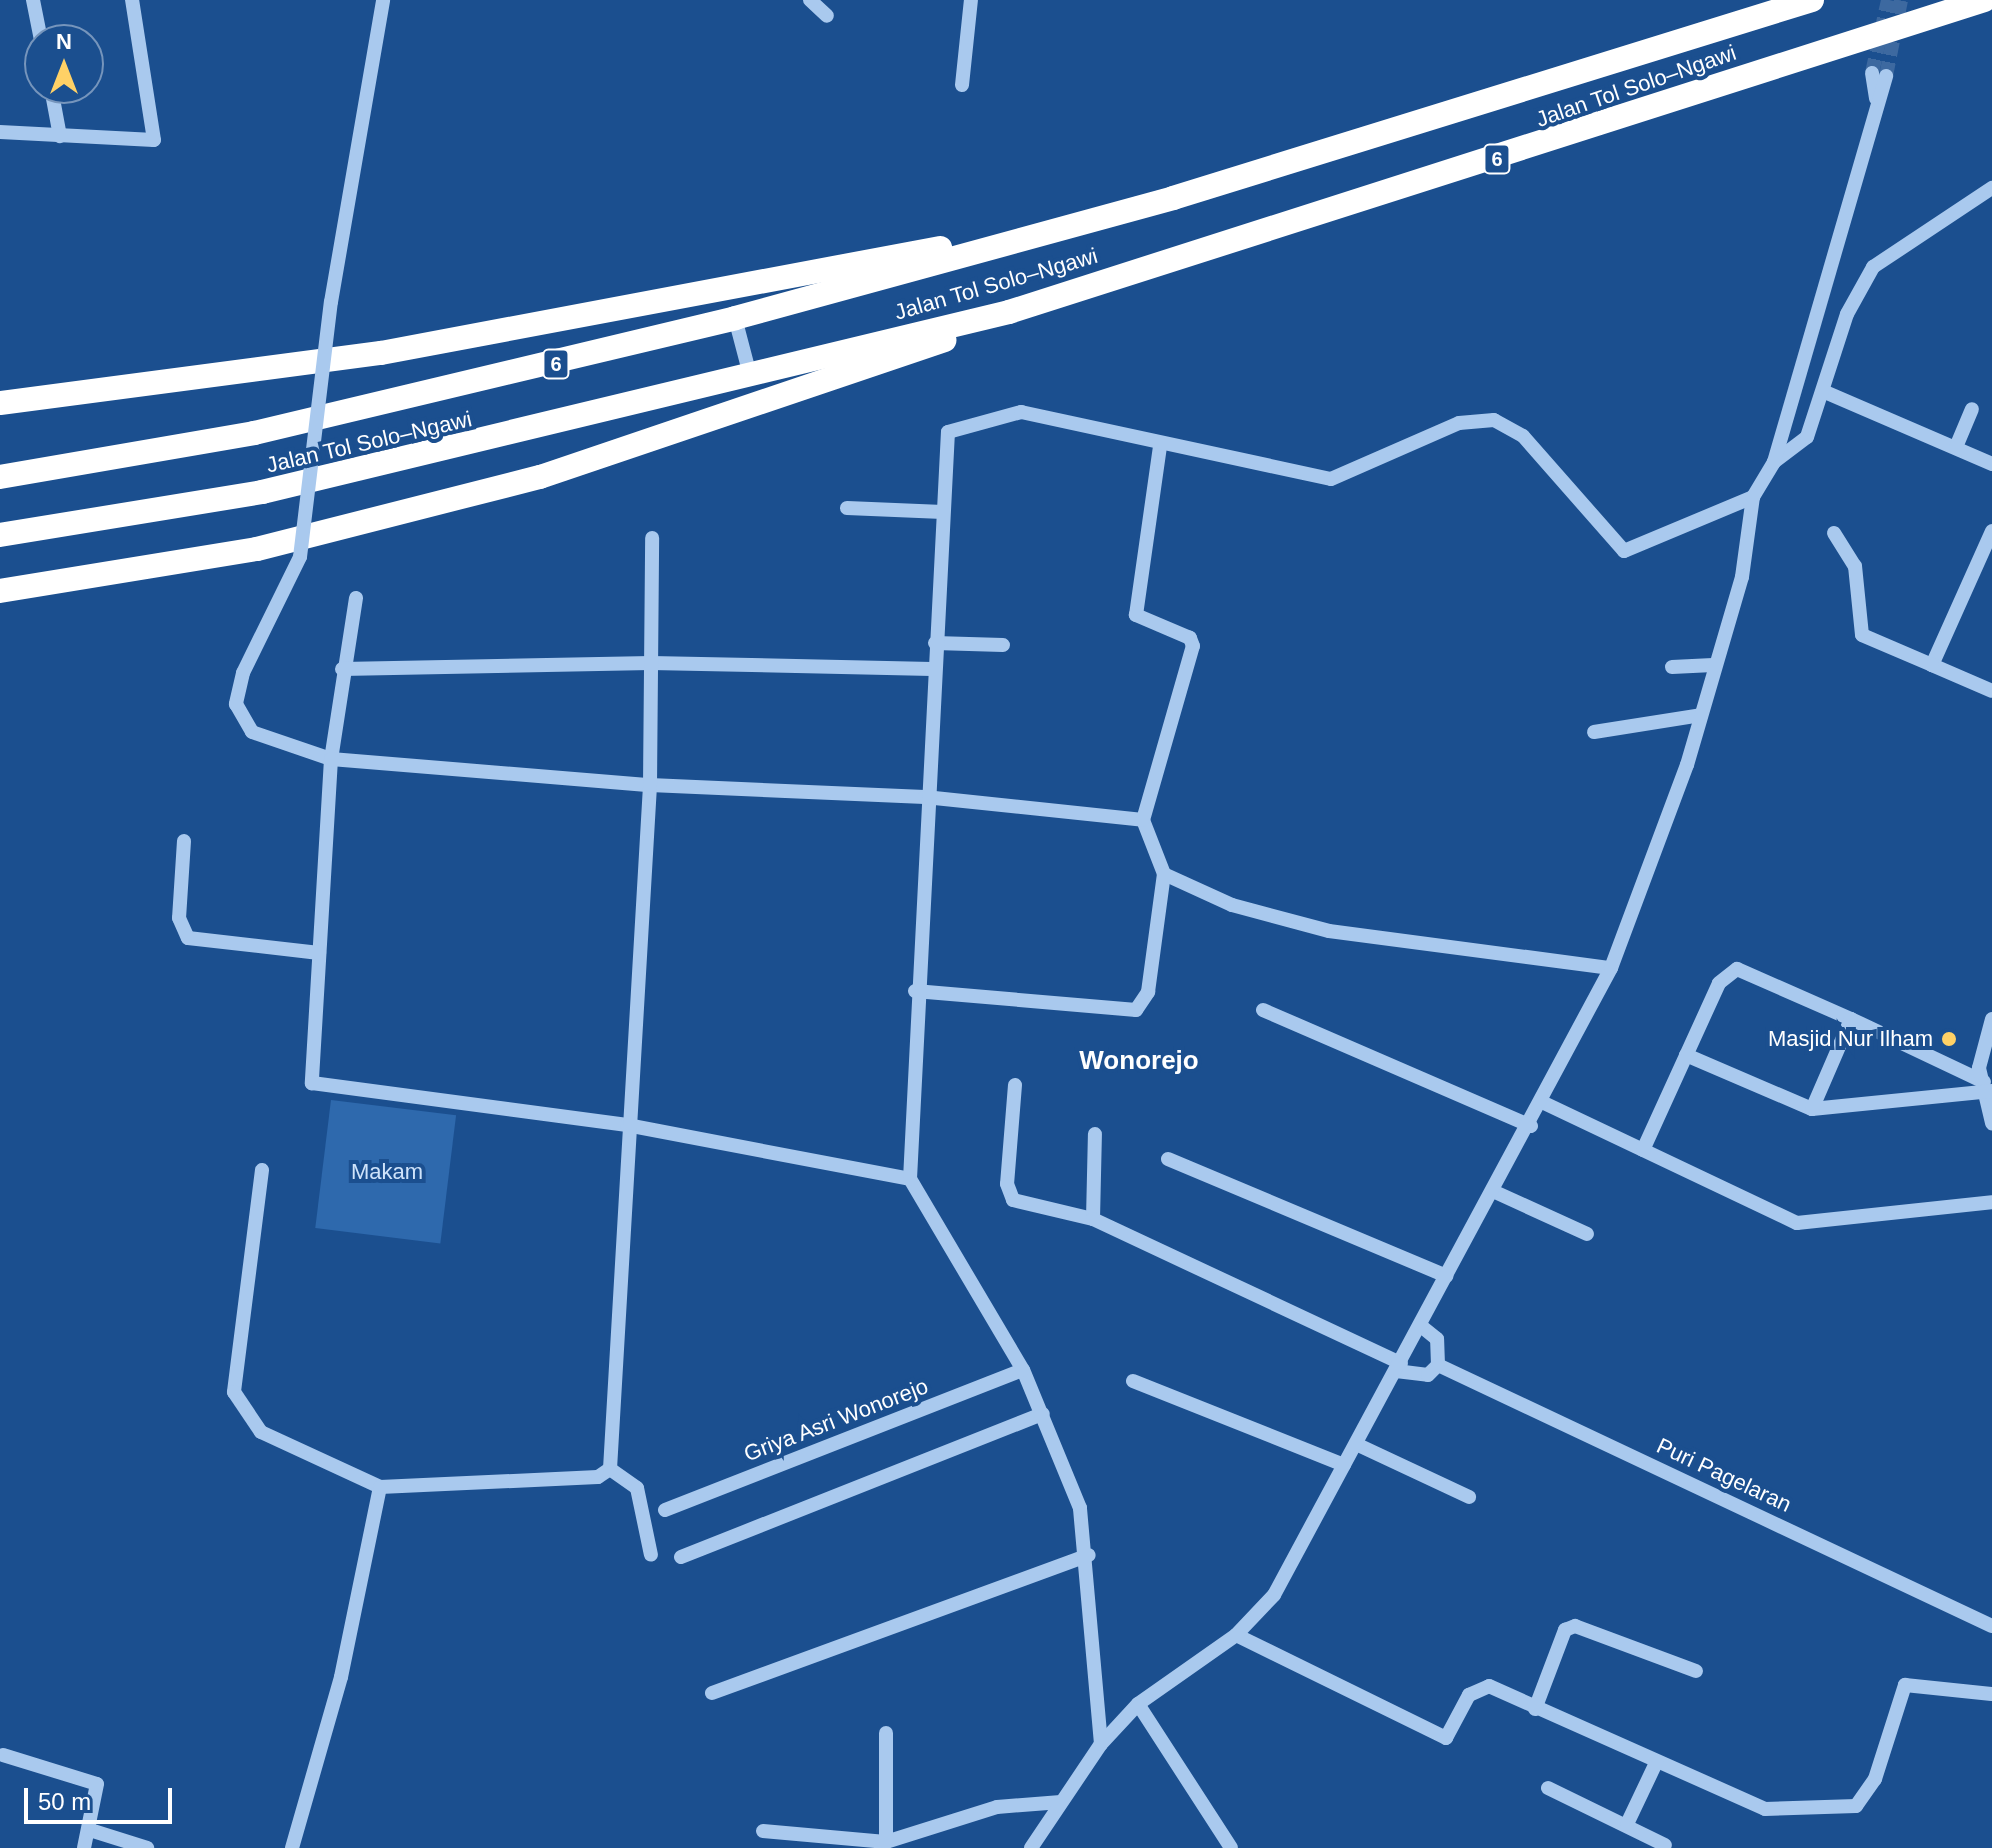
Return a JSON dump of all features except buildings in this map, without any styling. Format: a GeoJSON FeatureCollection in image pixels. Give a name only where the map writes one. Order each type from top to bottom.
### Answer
{"type":"FeatureCollection","features":[{"type":"Feature","properties":{"kind":"highway","name":"Jalan Tol Solo–Ngawi"},"geometry":{"type":"LineString","coordinates":[[0,477],[254,433],[735,318],[1103,218],[1812,0]]}},
{"type":"Feature","properties":{"kind":"highway","name":"Jalan Tol Solo–Ngawi"},"geometry":{"type":"LineString","coordinates":[[0,535],[262,492],[1009,312],[1984,0]]}},
{"type":"Feature","properties":{"kind":"highway"},"geometry":{"type":"LineString","coordinates":[[0,403],[381,353],[1103,218]]}},
{"type":"Feature","properties":{"kind":"highway"},"geometry":{"type":"LineString","coordinates":[[0,591],[257,549],[540,477],[916,352],[1009,312]]}},
{"type":"Feature","properties":{"kind":"street"},"geometry":{"type":"LineString","coordinates":[[33,0],[38,24]]}},
{"type":"Feature","properties":{"kind":"street"},"geometry":{"type":"LineString","coordinates":[[0,132],[155,139],[132,0]]}},
{"type":"Feature","properties":{"kind":"street"},"geometry":{"type":"LineString","coordinates":[[383,0],[331,302],[300,557],[243,673],[236,704],[252,732],[331,759],[650,785],[925,797],[1143,820]]}},
{"type":"Feature","properties":{"kind":"street"},"geometry":{"type":"LineString","coordinates":[[810,0],[827,16]]}},
{"type":"Feature","properties":{"kind":"street"},"geometry":{"type":"LineString","coordinates":[[962,85],[971,0]]}},
{"type":"Feature","properties":{"kind":"street"},"geometry":{"type":"LineString","coordinates":[[1031,1848],[1101,1744],[1138,1704],[1236,1635],[1274,1595],[1446,1276],[1544,1103],[1611,968],[1664,839],[1713,665],[1742,577],[1753,497],[1774,462],[1876,99],[1879,74]]}},
{"type":"Feature","properties":{"kind":"street"},"geometry":{"type":"LineString","coordinates":[[54,104],[60,136]]}},
{"type":"Feature","properties":{"kind":"street"},"geometry":{"type":"LineString","coordinates":[[1774,462],[1801,448],[1825,392],[1847,314],[1873,267],[1992,188]]}},
{"type":"Feature","properties":{"kind":"street"},"geometry":{"type":"LineString","coordinates":[[735,318],[750,375]]}},
{"type":"Feature","properties":{"kind":"street"},"geometry":{"type":"LineString","coordinates":[[1825,392],[1992,464]]}},
{"type":"Feature","properties":{"kind":"street"},"geometry":{"type":"LineString","coordinates":[[1956,447],[1972,409]]}},
{"type":"Feature","properties":{"kind":"street"},"geometry":{"type":"LineString","coordinates":[[1101,1744],[1089,1555],[1080,1508],[1023,1370],[910,1179],[915,991],[948,432],[995,414],[1039,416],[1160,447],[1331,479],[1459,423],[1494,420],[1523,436],[1624,551],[1753,497]]}},
{"type":"Feature","properties":{"kind":"street"},"geometry":{"type":"LineString","coordinates":[[915,991],[1136,1010],[1148,992],[1164,874],[1143,820],[1193,646],[1190,638],[1136,615],[1160,447]]}},
{"type":"Feature","properties":{"kind":"street"},"geometry":{"type":"LineString","coordinates":[[847,508],[943,512]]}},
{"type":"Feature","properties":{"kind":"street"},"geometry":{"type":"LineString","coordinates":[[1932,665],[1992,531]]}},
{"type":"Feature","properties":{"kind":"street"},"geometry":{"type":"LineString","coordinates":[[1834,533],[1855,566],[1862,635],[1992,691]]}},
{"type":"Feature","properties":{"kind":"street"},"geometry":{"type":"LineString","coordinates":[[610,1469],[627,1125],[650,785],[652,538]]}},
{"type":"Feature","properties":{"kind":"street"},"geometry":{"type":"LineString","coordinates":[[356,598],[342,669],[331,759],[312,1083],[627,1125],[910,1179]]}},
{"type":"Feature","properties":{"kind":"street"},"geometry":{"type":"LineString","coordinates":[[935,643],[1003,645]]}},
{"type":"Feature","properties":{"kind":"street"},"geometry":{"type":"LineString","coordinates":[[342,669],[651,663],[932,669]]}},
{"type":"Feature","properties":{"kind":"street"},"geometry":{"type":"LineString","coordinates":[[1672,667],[1713,665]]}},
{"type":"Feature","properties":{"kind":"street"},"geometry":{"type":"LineString","coordinates":[[1594,732],[1701,715]]}},
{"type":"Feature","properties":{"kind":"street"},"geometry":{"type":"LineString","coordinates":[[184,841],[179,918],[188,938],[319,953]]}},
{"type":"Feature","properties":{"kind":"street"},"geometry":{"type":"LineString","coordinates":[[1164,874],[1232,905],[1329,931],[1611,968]]}},
{"type":"Feature","properties":{"kind":"street"},"geometry":{"type":"LineString","coordinates":[[1643,1150],[1719,983],[1737,969],[1851,1019],[1988,1088]]}},
{"type":"Feature","properties":{"kind":"street"},"geometry":{"type":"LineString","coordinates":[[1263,1010],[1531,1126]]}},
{"type":"Feature","properties":{"kind":"street"},"geometry":{"type":"LineString","coordinates":[[1812,1109],[1851,1019]]}},
{"type":"Feature","properties":{"kind":"street"},"geometry":{"type":"LineString","coordinates":[[1992,1019],[1979,1055],[1988,1088],[1992,1123]]}},
{"type":"Feature","properties":{"kind":"street"},"geometry":{"type":"LineString","coordinates":[[1686,1055],[1812,1109],[1988,1088]]}},
{"type":"Feature","properties":{"kind":"street"},"geometry":{"type":"LineString","coordinates":[[1015,1085],[1009,1195],[1023,1205],[1093,1219],[1398,1367],[1428,1375],[1438,1365],[1437,1339],[1420,1325]]}},
{"type":"Feature","properties":{"kind":"street"},"geometry":{"type":"LineString","coordinates":[[1544,1103],[1797,1223],[1992,1202]]}},
{"type":"Feature","properties":{"kind":"street"},"geometry":{"type":"LineString","coordinates":[[1093,1219],[1095,1134]]}},
{"type":"Feature","properties":{"kind":"street"},"geometry":{"type":"LineString","coordinates":[[1168,1159],[1446,1276]]}},
{"type":"Feature","properties":{"kind":"street"},"geometry":{"type":"LineString","coordinates":[[262,1170],[234,1392],[261,1432],[380,1487],[598,1477],[610,1469]]}},
{"type":"Feature","properties":{"kind":"street"},"geometry":{"type":"LineString","coordinates":[[1495,1192],[1587,1234]]}},
{"type":"Feature","properties":{"kind":"street","name":"Puri Pagelaran"},"geometry":{"type":"LineString","coordinates":[[1438,1365],[1992,1626]]}},
{"type":"Feature","properties":{"kind":"street","name":"Griya Asri Wonorejo"},"geometry":{"type":"LineString","coordinates":[[665,1510],[1023,1370]]}},
{"type":"Feature","properties":{"kind":"street"},"geometry":{"type":"LineString","coordinates":[[1133,1381],[1344,1465]]}},
{"type":"Feature","properties":{"kind":"street"},"geometry":{"type":"LineString","coordinates":[[681,1557],[1043,1414]]}},
{"type":"Feature","properties":{"kind":"street"},"geometry":{"type":"LineString","coordinates":[[1356,1444],[1469,1497]]}},
{"type":"Feature","properties":{"kind":"street"},"geometry":{"type":"LineString","coordinates":[[610,1469],[637,1488],[651,1555]]}},
{"type":"Feature","properties":{"kind":"street"},"geometry":{"type":"LineString","coordinates":[[292,1848],[341,1677],[380,1487]]}},
{"type":"Feature","properties":{"kind":"street"},"geometry":{"type":"LineString","coordinates":[[712,1693],[1089,1555]]}},
{"type":"Feature","properties":{"kind":"street"},"geometry":{"type":"LineString","coordinates":[[1535,1709],[1565,1630],[1575,1626],[1696,1671]]}},
{"type":"Feature","properties":{"kind":"street"},"geometry":{"type":"LineString","coordinates":[[1236,1635],[1446,1738],[1481,1686],[1765,1809],[1856,1806],[1875,1779],[1905,1685],[1992,1694]]}},
{"type":"Feature","properties":{"kind":"street"},"geometry":{"type":"LineString","coordinates":[[1138,1704],[1231,1848]]}},
{"type":"Feature","properties":{"kind":"street"},"geometry":{"type":"LineString","coordinates":[[886,1733],[886,1842]]}},
{"type":"Feature","properties":{"kind":"street"},"geometry":{"type":"LineString","coordinates":[[3,1755],[94,1780],[99,1793],[84,1848]]}},
{"type":"Feature","properties":{"kind":"street"},"geometry":{"type":"LineString","coordinates":[[1627,1824],[1656,1763]]}},
{"type":"Feature","properties":{"kind":"street"},"geometry":{"type":"LineString","coordinates":[[1548,1788],[1665,1845]]}},
{"type":"Feature","properties":{"kind":"street"},"geometry":{"type":"LineString","coordinates":[[763,1831],[886,1842],[997,1807],[1061,1802]]}},
{"type":"Feature","properties":{"kind":"street"},"geometry":{"type":"LineString","coordinates":[[90,1830],[147,1848]]}},
{"type":"Feature","properties":{"kind":"green space","name":"Makam"},"geometry":{"type":"Polygon","coordinates":[[[331,1100],[456,1115],[440,1243],[315,1228],[331,1100]]]}},
{"type":"Feature","properties":{"kind":"tunnel"},"geometry":{"type":"LineString","coordinates":[[1872,73],[1888,0]]}},
{"type":"Feature","properties":{"kind":"tunnel"},"geometry":{"type":"LineString","coordinates":[[1886,76],[1901,0]]}},
{"type":"Feature","properties":{"kind":"place","name":"Masjid Nur Ilham"},"geometry":{"type":"Point","coordinates":[1949,1039]}},
{"type":"Feature","properties":{"kind":"district","name":"Wonorejo"},"geometry":{"type":"Point","coordinates":[1139,1061]}}]}
